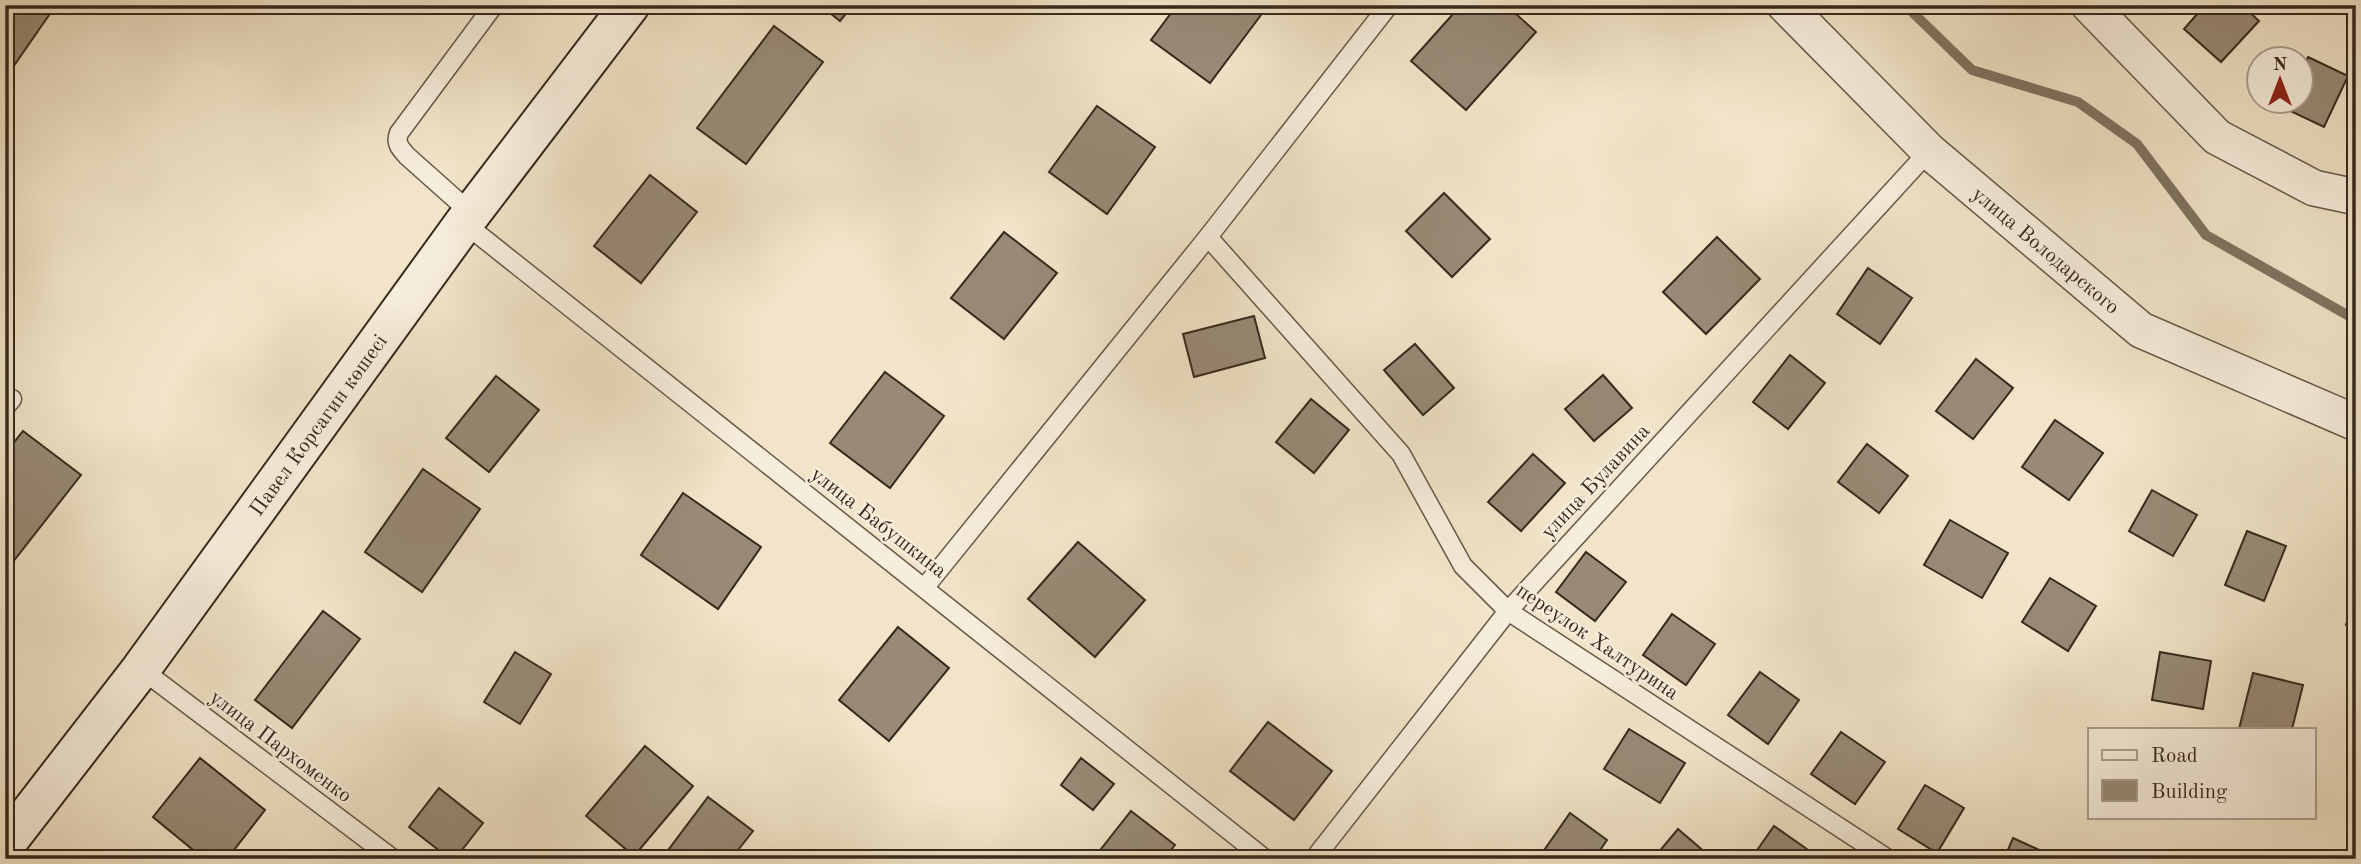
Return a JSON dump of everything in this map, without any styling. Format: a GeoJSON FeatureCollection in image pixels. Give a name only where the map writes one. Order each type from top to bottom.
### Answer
{"type":"FeatureCollection","features":[{"type":"Feature","properties":{"kind":"street","name":"Павел Корсагин көшесі"},"geometry":{"type":"LineString","coordinates":[[5,845],[141,669],[468,218],[630,5]]}},
{"type":"Feature","properties":{"kind":"street","name":"улица Володарского"},"geometry":{"type":"LineString","coordinates":[[1785,5],[1929,151],[2141,330],[2356,423]]}},
{"type":"Feature","properties":{"kind":"street"},"geometry":{"type":"LineString","coordinates":[[2089,5],[2217,137],[2314,188],[2356,197]]}},
{"type":"Feature","properties":{"kind":"lane","name":"улица Бабушкина"},"geometry":{"type":"LineString","coordinates":[[494,5],[398,133],[398,146],[407,156],[468,218],[1265,859]]}},
{"type":"Feature","properties":{"kind":"lane"},"geometry":{"type":"LineString","coordinates":[[925,587],[1208,237],[1389,5]]}},
{"type":"Feature","properties":{"kind":"lane","name":"улица Булавина"},"geometry":{"type":"LineString","coordinates":[[1314,859],[1508,611],[1929,151]]}},
{"type":"Feature","properties":{"kind":"lane","name":"переулок Халтурина"},"geometry":{"type":"LineString","coordinates":[[1208,237],[1401,454],[1463,566],[1508,611],[1888,859]]}},
{"type":"Feature","properties":{"kind":"lane","name":"улица Пархоменко"},"geometry":{"type":"LineString","coordinates":[[141,669],[393,859]]}},
{"type":"Feature","properties":{"kind":"building"},"geometry":{"type":"Polygon","coordinates":[[[5,5],[56,5],[11,70],[5,67],[5,5]]]}},
{"type":"Feature","properties":{"kind":"building"},"geometry":{"type":"Polygon","coordinates":[[[820,5],[853,5],[840,21],[820,5]]]}},
{"type":"Feature","properties":{"kind":"building"},"geometry":{"type":"Polygon","coordinates":[[[1177,5],[1248,5],[1261,15],[1210,83],[1151,40],[1177,5]]]}},
{"type":"Feature","properties":{"kind":"building"},"geometry":{"type":"Polygon","coordinates":[[[1461,5],[1506,5],[1536,32],[1466,110],[1411,61],[1461,5]]]}},
{"type":"Feature","properties":{"kind":"building"},"geometry":{"type":"Polygon","coordinates":[[[2205,5],[2242,5],[2259,21],[2221,62],[2184,29],[2205,5]]]}},
{"type":"Feature","properties":{"kind":"building"},"geometry":{"type":"Polygon","coordinates":[[[774,26],[823,62],[746,164],[697,128],[774,26]]]}},
{"type":"Feature","properties":{"kind":"building"},"geometry":{"type":"Polygon","coordinates":[[[2316,61],[2348,76],[2324,127],[2301,116],[2316,116],[2316,61]]]}},
{"type":"Feature","properties":{"kind":"building"},"geometry":{"type":"Polygon","coordinates":[[[1097,106],[1155,147],[1107,214],[1049,172],[1097,106]]]}},
{"type":"Feature","properties":{"kind":"building"},"geometry":{"type":"Polygon","coordinates":[[[650,175],[697,212],[641,283],[594,246],[650,175]]]}},
{"type":"Feature","properties":{"kind":"building"},"geometry":{"type":"Polygon","coordinates":[[[1444,193],[1490,239],[1452,277],[1406,231],[1444,193]]]}},
{"type":"Feature","properties":{"kind":"building"},"geometry":{"type":"Polygon","coordinates":[[[1004,232],[1057,273],[1004,339],[951,298],[1004,232]]]}},
{"type":"Feature","properties":{"kind":"building"},"geometry":{"type":"Polygon","coordinates":[[[1717,237],[1760,279],[1706,334],[1663,292],[1717,237]]]}},
{"type":"Feature","properties":{"kind":"building"},"geometry":{"type":"Polygon","coordinates":[[[1868,268],[1912,298],[1880,344],[1837,314],[1868,268]]]}},
{"type":"Feature","properties":{"kind":"building"},"geometry":{"type":"Polygon","coordinates":[[[1254,316],[1265,358],[1194,377],[1183,334],[1254,316]]]}},
{"type":"Feature","properties":{"kind":"building"},"geometry":{"type":"Polygon","coordinates":[[[1415,344],[1454,388],[1423,415],[1384,370],[1415,344]]]}},
{"type":"Feature","properties":{"kind":"building"},"geometry":{"type":"Polygon","coordinates":[[[1790,355],[1825,383],[1788,429],[1753,402],[1790,355]]]}},
{"type":"Feature","properties":{"kind":"building"},"geometry":{"type":"Polygon","coordinates":[[[1976,359],[2013,388],[1973,439],[1936,411],[1976,359]]]}},
{"type":"Feature","properties":{"kind":"building"},"geometry":{"type":"Polygon","coordinates":[[[885,372],[944,416],[890,488],[830,443],[885,372]]]}},
{"type":"Feature","properties":{"kind":"building"},"geometry":{"type":"Polygon","coordinates":[[[1603,375],[1632,408],[1594,441],[1565,409],[1603,375]]]}},
{"type":"Feature","properties":{"kind":"building"},"geometry":{"type":"Polygon","coordinates":[[[496,376],[539,410],[489,472],[446,438],[496,376]]]}},
{"type":"Feature","properties":{"kind":"building"},"geometry":{"type":"Polygon","coordinates":[[[1311,399],[1349,430],[1314,473],[1276,442],[1311,399]]]}},
{"type":"Feature","properties":{"kind":"building"},"geometry":{"type":"Polygon","coordinates":[[[2055,420],[2103,453],[2069,500],[2022,467],[2055,420]]]}},
{"type":"Feature","properties":{"kind":"building"},"geometry":{"type":"Polygon","coordinates":[[[23,431],[81,475],[5,572],[5,454],[23,431]]]}},
{"type":"Feature","properties":{"kind":"building"},"geometry":{"type":"Polygon","coordinates":[[[1867,444],[1908,476],[1879,513],[1838,482],[1867,444]]]}},
{"type":"Feature","properties":{"kind":"building"},"geometry":{"type":"Polygon","coordinates":[[[1533,454],[1565,483],[1521,531],[1488,502],[1533,454]]]}},
{"type":"Feature","properties":{"kind":"building"},"geometry":{"type":"Polygon","coordinates":[[[423,469],[480,509],[422,592],[365,552],[423,469]]]}},
{"type":"Feature","properties":{"kind":"building"},"geometry":{"type":"Polygon","coordinates":[[[2152,490],[2197,515],[2173,556],[2129,531],[2152,490]]]}},
{"type":"Feature","properties":{"kind":"building"},"geometry":{"type":"Polygon","coordinates":[[[683,493],[761,547],[718,609],[641,555],[683,493]]]}},
{"type":"Feature","properties":{"kind":"building"},"geometry":{"type":"Polygon","coordinates":[[[1950,520],[2008,553],[1982,598],[1924,565],[1950,520]]]}},
{"type":"Feature","properties":{"kind":"building"},"geometry":{"type":"Polygon","coordinates":[[[2247,531],[2286,546],[2264,601],[2225,585],[2247,531]]]}},
{"type":"Feature","properties":{"kind":"building"},"geometry":{"type":"Polygon","coordinates":[[[1078,542],[1145,600],[1095,657],[1028,599],[1078,542]]]}},
{"type":"Feature","properties":{"kind":"building"},"geometry":{"type":"Polygon","coordinates":[[[1586,552],[1626,582],[1595,621],[1556,592],[1586,552]]]}},
{"type":"Feature","properties":{"kind":"building"},"geometry":{"type":"Polygon","coordinates":[[[2050,578],[2096,606],[2068,651],[2022,622],[2050,578]]]}},
{"type":"Feature","properties":{"kind":"building"},"geometry":{"type":"Polygon","coordinates":[[[2356,591],[2356,628],[2346,625],[2356,591]]]}},
{"type":"Feature","properties":{"kind":"building"},"geometry":{"type":"Polygon","coordinates":[[[323,611],[360,639],[292,728],[255,700],[323,611]]]}},
{"type":"Feature","properties":{"kind":"building"},"geometry":{"type":"Polygon","coordinates":[[[1672,614],[1715,644],[1686,685],[1643,655],[1672,614]]]}},
{"type":"Feature","properties":{"kind":"building"},"geometry":{"type":"Polygon","coordinates":[[[898,627],[949,668],[889,741],[839,700],[898,627]]]}},
{"type":"Feature","properties":{"kind":"building"},"geometry":{"type":"Polygon","coordinates":[[[515,652],[551,674],[520,724],[484,702],[515,652]]]}},
{"type":"Feature","properties":{"kind":"building"},"geometry":{"type":"Polygon","coordinates":[[[2160,652],[2211,661],[2203,709],[2152,700],[2160,652]]]}},
{"type":"Feature","properties":{"kind":"building"},"geometry":{"type":"Polygon","coordinates":[[[1760,672],[1799,700],[1768,744],[1728,715],[1760,672]]]}},
{"type":"Feature","properties":{"kind":"building"},"geometry":{"type":"Polygon","coordinates":[[[2253,673],[2303,685],[2292,728],[2239,728],[2253,673]]]}},
{"type":"Feature","properties":{"kind":"building"},"geometry":{"type":"Polygon","coordinates":[[[1268,722],[1332,771],[1294,820],[1230,771],[1268,722]]]}},
{"type":"Feature","properties":{"kind":"building"},"geometry":{"type":"Polygon","coordinates":[[[1629,729],[1685,763],[1660,803],[1604,769],[1629,729]]]}},
{"type":"Feature","properties":{"kind":"building"},"geometry":{"type":"Polygon","coordinates":[[[1841,732],[1885,762],[1855,804],[1811,774],[1841,732]]]}},
{"type":"Feature","properties":{"kind":"building"},"geometry":{"type":"Polygon","coordinates":[[[645,746],[693,786],[634,856],[586,816],[645,746]]]}},
{"type":"Feature","properties":{"kind":"building"},"geometry":{"type":"Polygon","coordinates":[[[200,758],[265,810],[227,859],[204,859],[153,817],[200,758]]]}},
{"type":"Feature","properties":{"kind":"building"},"geometry":{"type":"Polygon","coordinates":[[[1081,758],[1114,784],[1093,810],[1061,785],[1081,758]]]}},
{"type":"Feature","properties":{"kind":"building"},"geometry":{"type":"Polygon","coordinates":[[[1925,785],[1964,808],[1937,853],[1898,829],[1925,785]]]}},
{"type":"Feature","properties":{"kind":"building"},"geometry":{"type":"Polygon","coordinates":[[[439,788],[483,823],[455,859],[450,859],[409,827],[439,788]]]}},
{"type":"Feature","properties":{"kind":"building"},"geometry":{"type":"Polygon","coordinates":[[[708,797],[753,831],[731,859],[665,859],[663,857],[708,797]]]}},
{"type":"Feature","properties":{"kind":"building"},"geometry":{"type":"Polygon","coordinates":[[[1131,811],[1175,845],[1164,859],[1103,859],[1097,854],[1131,811]]]}},
{"type":"Feature","properties":{"kind":"building"},"geometry":{"type":"Polygon","coordinates":[[[1570,813],[1607,840],[1594,859],[1538,859],[1570,813]]]}},
{"type":"Feature","properties":{"kind":"building"},"geometry":{"type":"Polygon","coordinates":[[[1774,826],[1811,852],[1806,859],[1751,859],[1774,826]]]}},
{"type":"Feature","properties":{"kind":"building"},"geometry":{"type":"Polygon","coordinates":[[[1678,829],[1707,854],[1703,859],[1663,859],[1657,854],[1678,829]]]}},
{"type":"Feature","properties":{"kind":"building"},"geometry":{"type":"Polygon","coordinates":[[[2013,838],[2059,859],[2004,859],[2013,838]]]}},
{"type":"Feature","properties":{"kind":"waterway"},"geometry":{"type":"LineString","coordinates":[[1905,5],[1972,70],[2078,102],[2137,144],[2206,235],[2356,320]]}}]}
